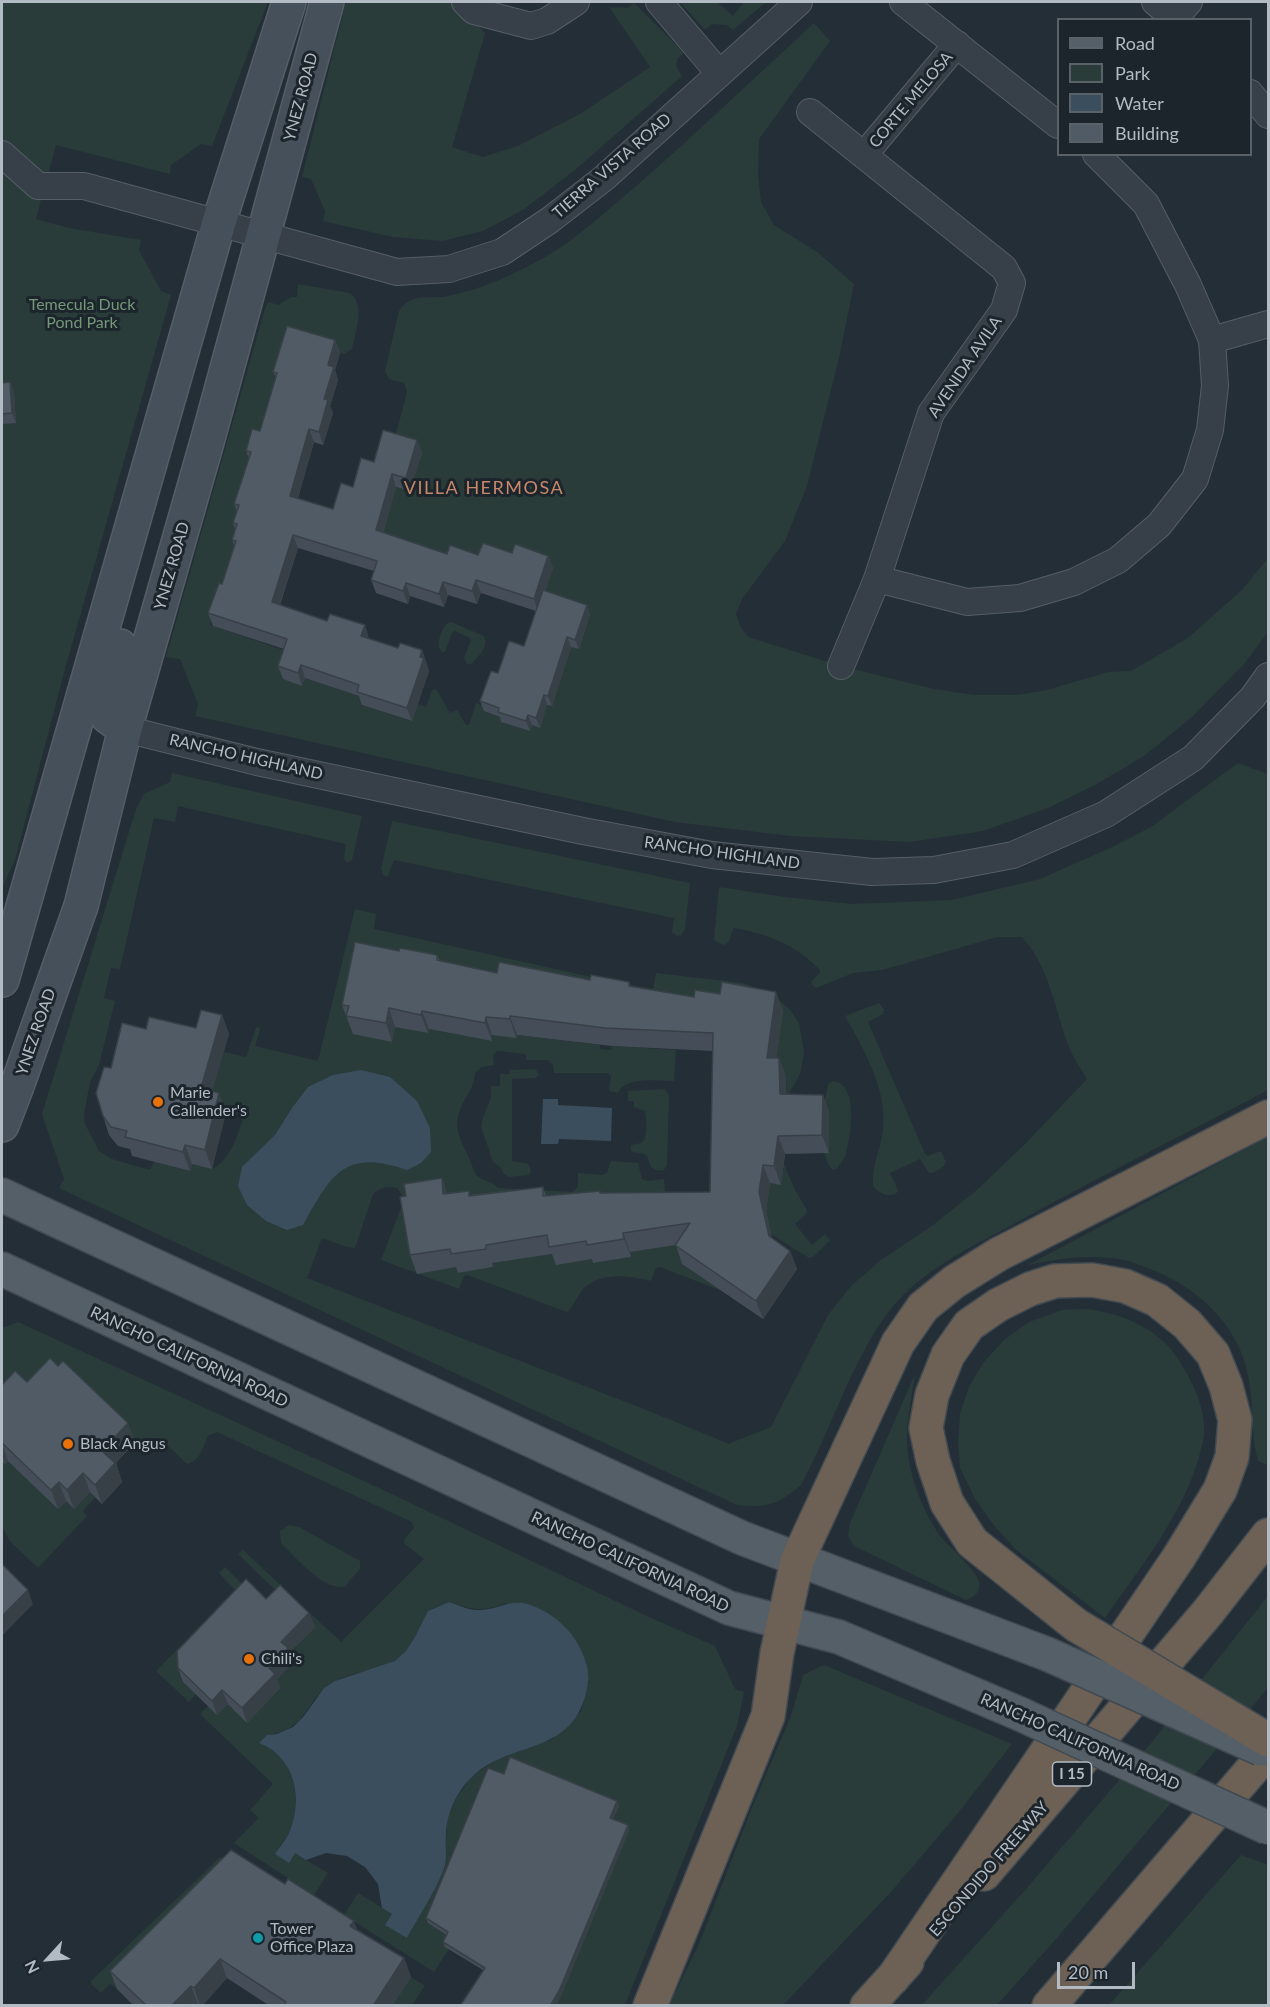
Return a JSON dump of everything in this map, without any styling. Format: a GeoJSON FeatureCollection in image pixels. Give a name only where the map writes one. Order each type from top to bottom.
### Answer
{"type":"FeatureCollection","features":[{"type":"Feature","properties":{"kind":"highway"},"geometry":{"type":"LineString","coordinates":[[650,2006],[768,1716],[797,1561],[898,1343],[923,1307],[954,1282],[999,1254],[1269,1117]]}},
{"type":"Feature","properties":{"kind":"highway"},"geometry":{"type":"LineString","coordinates":[[892,1978],[1179,1557],[1220,1490],[1232,1457],[1235,1420],[1226,1386],[1213,1354],[1187,1324],[1157,1300],[1125,1286],[1092,1280],[1054,1281],[1030,1289],[998,1305],[969,1325],[948,1355],[932,1395],[926,1428],[933,1461],[947,1503],[972,1542],[1076,1625],[1269,1740]]}},
{"type":"Feature","properties":{"kind":"highway","name":"ESCONDIDO FREEWAY"},"geometry":{"type":"LineString","coordinates":[[867,2006],[1055,1793],[1208,1612],[1269,1535]]}},
{"type":"Feature","properties":{"kind":"highway"},"geometry":{"type":"LineString","coordinates":[[1049,2006],[1269,1752]]}},
{"type":"Feature","properties":{"kind":"main road"},"geometry":{"type":"LineString","coordinates":[[2,980],[219,222],[289,2]]}},
{"type":"Feature","properties":{"kind":"main road","name":"YNEZ ROAD"},"geometry":{"type":"LineString","coordinates":[[2,1125],[81,906],[125,729],[207,442],[327,2]]}},
{"type":"Feature","properties":{"kind":"main road"},"geometry":{"type":"LineString","coordinates":[[125,729],[108,717],[110,685],[147,542],[140,496]]}},
{"type":"Feature","properties":{"kind":"main road"},"geometry":{"type":"LineString","coordinates":[[2,1195],[731,1533],[797,1561],[1047,1654],[1269,1752]]}},
{"type":"Feature","properties":{"kind":"main road","name":"RANCHO CALIFORNIA ROAD"},"geometry":{"type":"LineString","coordinates":[[2,1269],[729,1608],[839,1637],[1020,1714],[1269,1828]]}},
{"type":"Feature","properties":{"kind":"street"},"geometry":{"type":"LineString","coordinates":[[465,2],[474,11],[531,26],[547,21],[576,2]]}},
{"type":"Feature","properties":{"kind":"street"},"geometry":{"type":"LineString","coordinates":[[659,2],[719,73]]}},
{"type":"Feature","properties":{"kind":"street","name":"TIERRA VISTA ROAD"},"geometry":{"type":"LineString","coordinates":[[2,154],[39,186],[84,186],[397,272],[449,269],[502,252],[550,220],[604,178],[799,2]]}},
{"type":"Feature","properties":{"kind":"street"},"geometry":{"type":"LineString","coordinates":[[903,2],[1057,123]]}},
{"type":"Feature","properties":{"kind":"street"},"geometry":{"type":"LineString","coordinates":[[1155,2],[1180,13]]}},
{"type":"Feature","properties":{"kind":"street","name":"CORTE MELOSA"},"geometry":{"type":"LineString","coordinates":[[864,155],[957,44]]}},
{"type":"Feature","properties":{"kind":"street"},"geometry":{"type":"LineString","coordinates":[[1252,94],[1269,115]]}},
{"type":"Feature","properties":{"kind":"street","name":"AVENIDA AVILA"},"geometry":{"type":"LineString","coordinates":[[810,112],[1004,268],[1012,283],[1004,310],[931,413],[877,579],[841,666]]}},
{"type":"Feature","properties":{"kind":"street"},"geometry":{"type":"LineString","coordinates":[[877,579],[967,602],[1020,598],[1074,582],[1118,560],[1159,525],[1195,479],[1210,430],[1215,386],[1212,340],[1188,285],[1146,204],[1098,156]]}},
{"type":"Feature","properties":{"kind":"street"},"geometry":{"type":"LineString","coordinates":[[1212,340],[1269,324]]}},
{"type":"Feature","properties":{"kind":"street","name":"RANCHO HIGHLAND"},"geometry":{"type":"LineString","coordinates":[[125,729],[257,762],[583,831],[712,855],[872,872],[934,870],[1013,855],[1106,814],[1193,758],[1253,697],[1269,676]]}},
{"type":"Feature","properties":{"kind":"green space","name":"Temecula Duck Pond Park"},"geometry":{"type":"Polygon","coordinates":[[[2,2],[268,2],[212,146],[201,144],[171,165],[170,174],[56,145],[36,219],[69,228],[141,240],[139,250],[161,291],[171,295],[65,669],[15,860],[2,888],[2,2]]]}},
{"type":"Feature","properties":{"kind":"green space"},"geometry":{"type":"Polygon","coordinates":[[[346,2],[454,2],[485,33],[452,147],[483,157],[518,146],[580,114],[650,67],[609,7],[628,8],[634,3],[684,53],[678,58],[676,66],[682,76],[575,170],[523,210],[483,231],[442,241],[393,237],[323,221],[325,211],[311,179],[302,177],[346,2]]]}},
{"type":"Feature","properties":{"kind":"green space"},"geometry":{"type":"Polygon","coordinates":[[[680,2],[717,2],[733,16],[744,2],[766,2],[733,30],[727,25],[712,24],[705,30],[680,2]]]}},
{"type":"Feature","properties":{"kind":"green space"},"geometry":{"type":"Polygon","coordinates":[[[814,23],[830,41],[759,139],[758,175],[761,202],[774,225],[817,252],[854,284],[839,358],[807,486],[785,541],[742,599],[736,614],[740,626],[748,637],[841,666],[934,689],[975,695],[1016,695],[1047,690],[1108,672],[1131,671],[1188,638],[1242,590],[1268,558],[1268,632],[1244,664],[1192,717],[1144,756],[1095,785],[1048,808],[983,831],[910,842],[790,836],[675,822],[195,716],[198,704],[180,659],[166,657],[264,312],[268,302],[279,305],[291,297],[297,297],[298,284],[350,293],[355,298],[358,319],[352,349],[344,354],[285,337],[287,353],[243,518],[210,625],[292,653],[302,686],[305,678],[364,698],[362,705],[411,721],[417,704],[426,707],[432,690],[436,689],[450,713],[457,710],[466,725],[469,725],[476,703],[486,707],[485,712],[503,718],[502,722],[530,731],[532,725],[540,727],[547,705],[551,706],[568,646],[579,649],[590,615],[483,568],[379,543],[396,487],[410,491],[421,453],[393,445],[407,392],[404,383],[389,379],[385,371],[399,311],[415,299],[448,296],[498,280],[557,250],[658,167],[814,23]]]}},
{"type":"Feature","properties":{"kind":"green space"},"geometry":{"type":"Polygon","coordinates":[[[451,622],[484,636],[484,647],[472,664],[467,664],[464,658],[470,638],[455,631],[452,633],[445,652],[440,649],[441,634],[446,624],[451,622]]]}},
{"type":"Feature","properties":{"kind":"green space"},"geometry":{"type":"Polygon","coordinates":[[[1238,763],[1268,774],[1268,1090],[966,1250],[913,1286],[884,1318],[860,1358],[801,1485],[772,1504],[737,1505],[59,1188],[64,1179],[42,1114],[136,809],[144,794],[170,782],[172,773],[362,816],[352,860],[349,862],[346,862],[344,858],[346,844],[178,806],[175,822],[154,818],[120,969],[111,968],[104,998],[115,1001],[99,1065],[90,1082],[84,1114],[85,1124],[99,1151],[112,1159],[150,1170],[154,1162],[190,1171],[192,1164],[212,1169],[219,1165],[233,1146],[244,1116],[208,1107],[224,1052],[246,1057],[258,1027],[260,1029],[255,1046],[318,1061],[355,909],[376,914],[374,929],[619,983],[653,989],[656,973],[743,983],[773,995],[790,1010],[799,1023],[804,1053],[800,1074],[787,1097],[786,1077],[775,1077],[776,1052],[349,1023],[392,1042],[395,1027],[427,1033],[429,1029],[491,1041],[493,1034],[517,1037],[517,1035],[600,1045],[600,1049],[611,1050],[612,1046],[676,1050],[674,1081],[635,1082],[628,1084],[618,1093],[609,1091],[611,1076],[608,1073],[554,1073],[553,1065],[548,1060],[526,1060],[526,1054],[497,1051],[493,1056],[494,1065],[482,1067],[475,1073],[472,1086],[459,1111],[458,1132],[477,1176],[498,1188],[573,1192],[578,1187],[578,1173],[602,1175],[607,1173],[611,1161],[638,1163],[642,1179],[647,1181],[664,1179],[666,1210],[456,1267],[458,1273],[493,1267],[492,1263],[554,1253],[593,1259],[594,1263],[630,1257],[630,1252],[697,1241],[682,1264],[722,1291],[660,1267],[656,1268],[651,1281],[616,1276],[598,1279],[583,1289],[567,1312],[467,1275],[464,1276],[459,1289],[381,1260],[403,1203],[402,1195],[397,1188],[390,1187],[381,1188],[373,1194],[355,1248],[322,1238],[307,1278],[729,1444],[771,1427],[828,1315],[852,1285],[881,1260],[933,1225],[977,1190],[1087,1079],[1066,1039],[1047,978],[1040,963],[1022,937],[997,937],[882,970],[853,973],[816,988],[811,982],[820,970],[792,947],[758,933],[734,928],[726,944],[723,945],[714,940],[719,887],[851,904],[952,900],[1040,879],[1151,827],[1238,763]]]}},
{"type":"Feature","properties":{"kind":"green space"},"geometry":{"type":"Polygon","coordinates":[[[392,821],[690,883],[685,929],[681,935],[677,936],[672,932],[674,918],[394,860],[388,876],[384,876],[381,869],[392,821]]]}},
{"type":"Feature","properties":{"kind":"green space"},"geometry":{"type":"Polygon","coordinates":[[[879,1003],[884,1010],[883,1014],[868,1022],[925,1154],[928,1156],[941,1151],[946,1162],[939,1170],[929,1173],[920,1159],[890,1173],[898,1190],[892,1195],[883,1194],[873,1186],[875,1164],[883,1131],[882,1101],[873,1071],[845,1016],[879,1003]]]}},
{"type":"Feature","properties":{"kind":"green space"},"geometry":{"type":"Polygon","coordinates":[[[536,1069],[539,1075],[535,1078],[512,1079],[512,1161],[528,1164],[531,1171],[529,1175],[509,1177],[493,1162],[481,1127],[483,1117],[491,1098],[491,1086],[500,1086],[500,1074],[510,1074],[510,1070],[536,1069]]]}},
{"type":"Feature","properties":{"kind":"green space"},"geometry":{"type":"Polygon","coordinates":[[[833,1081],[841,1084],[847,1091],[850,1100],[851,1123],[845,1155],[837,1169],[833,1170],[824,1152],[822,1128],[828,1084],[833,1081]]]}},
{"type":"Feature","properties":{"kind":"green space"},"geometry":{"type":"Polygon","coordinates":[[[664,1089],[669,1095],[667,1165],[664,1170],[658,1171],[651,1167],[646,1155],[631,1151],[631,1145],[644,1141],[646,1123],[645,1111],[634,1107],[634,1101],[628,1101],[628,1091],[664,1089]]]}},
{"type":"Feature","properties":{"kind":"green space"},"geometry":{"type":"Polygon","coordinates":[[[1268,1137],[1268,1463],[1265,1464],[1258,1461],[1250,1386],[1243,1357],[1225,1324],[1199,1297],[1184,1286],[1150,1269],[1111,1258],[1087,1257],[1028,1265],[1268,1137]]]}},
{"type":"Feature","properties":{"kind":"green space"},"geometry":{"type":"Polygon","coordinates":[[[784,1164],[807,1210],[806,1214],[795,1224],[812,1245],[825,1234],[830,1240],[813,1257],[809,1258],[771,1234],[761,1195],[770,1183],[781,1184],[784,1164]]]}},
{"type":"Feature","properties":{"kind":"green space"},"geometry":{"type":"Polygon","coordinates":[[[1086,1309],[1119,1316],[1152,1332],[1171,1349],[1183,1367],[1193,1385],[1203,1414],[1203,1442],[1193,1475],[1183,1497],[1160,1539],[1105,1618],[1015,1549],[975,1499],[960,1468],[958,1442],[960,1413],[969,1387],[983,1363],[1004,1340],[1029,1322],[1062,1310],[1086,1309]]]}},
{"type":"Feature","properties":{"kind":"green space"},"geometry":{"type":"Polygon","coordinates":[[[18,1322],[715,1646],[735,1689],[744,1692],[737,1726],[625,2005],[554,2005],[618,1807],[450,1937],[449,1949],[434,1972],[344,1915],[358,1893],[392,1914],[407,1938],[445,1865],[447,1819],[457,1797],[472,1776],[496,1760],[552,1739],[581,1711],[589,1682],[506,1603],[478,1609],[449,1602],[428,1612],[411,1645],[395,1661],[333,1682],[316,1697],[299,1721],[281,1732],[267,1735],[260,1743],[282,1758],[289,1769],[295,1795],[293,1822],[288,1835],[275,1854],[295,1853],[328,1873],[314,1895],[234,1843],[259,1818],[250,1810],[273,1784],[200,1714],[208,1706],[218,1714],[228,1704],[274,1682],[287,1657],[314,1627],[238,1554],[243,1550],[341,1642],[424,1559],[404,1543],[405,1538],[414,1528],[412,1522],[217,1432],[208,1436],[198,1457],[187,1464],[162,1440],[148,1455],[70,1380],[2,1411],[2,1328],[18,1322]]]}},
{"type":"Feature","properties":{"kind":"green space"},"geometry":{"type":"Polygon","coordinates":[[[915,1374],[907,1433],[911,1472],[925,1510],[938,1533],[977,1577],[979,1586],[976,1594],[966,1600],[854,1546],[848,1536],[850,1523],[915,1374]]]}},
{"type":"Feature","properties":{"kind":"green space"},"geometry":{"type":"Polygon","coordinates":[[[15,1453],[74,1509],[90,1492],[95,1498],[83,1511],[87,1516],[38,1568],[10,1541],[2,1527],[2,1461],[15,1453]]]}},
{"type":"Feature","properties":{"kind":"green space"},"geometry":{"type":"Polygon","coordinates":[[[289,1525],[299,1527],[360,1561],[360,1569],[344,1587],[336,1587],[318,1578],[281,1543],[280,1531],[289,1525]]]}},
{"type":"Feature","properties":{"kind":"green space"},"geometry":{"type":"Polygon","coordinates":[[[225,1567],[247,1589],[185,1684],[196,1694],[189,1702],[156,1671],[235,1590],[219,1573],[225,1567]]]}},
{"type":"Feature","properties":{"kind":"green space"},"geometry":{"type":"Polygon","coordinates":[[[1268,1596],[1268,1688],[1057,1938],[997,2005],[921,2006],[1026,1889],[1152,1742],[1268,1596]]]}},
{"type":"Feature","properties":{"kind":"green space"},"geometry":{"type":"Polygon","coordinates":[[[824,1665],[1012,1744],[954,1818],[891,1892],[783,2005],[669,2005],[699,1944],[755,1800],[791,1716],[803,1675],[824,1665]]]}},
{"type":"Feature","properties":{"kind":"green space"},"geometry":{"type":"Polygon","coordinates":[[[1241,1855],[1268,1865],[1268,2005],[1109,2005],[1241,1855]]]}},
{"type":"Feature","properties":{"kind":"green space"},"geometry":{"type":"Polygon","coordinates":[[[220,1857],[233,1865],[117,1989],[110,1984],[101,1993],[91,1984],[91,1981],[220,1857]]]}},
{"type":"Feature","properties":{"kind":"green space"},"geometry":{"type":"Polygon","coordinates":[[[411,1977],[425,1986],[412,2005],[392,2005],[411,1977]]]}},
{"type":"Feature","properties":{"kind":"water"},"geometry":{"type":"Polygon","coordinates":[[[361,1070],[390,1077],[417,1101],[430,1128],[431,1152],[421,1163],[407,1170],[368,1162],[342,1170],[322,1192],[303,1225],[287,1230],[266,1221],[247,1205],[238,1186],[242,1167],[275,1135],[308,1087],[333,1075],[361,1070]]]}},
{"type":"Feature","properties":{"kind":"water"},"geometry":{"type":"Polygon","coordinates":[[[543,1099],[558,1099],[558,1105],[612,1108],[611,1141],[559,1139],[558,1144],[541,1144],[543,1099]]]}},
{"type":"Feature","properties":{"kind":"water"},"geometry":{"type":"Polygon","coordinates":[[[449,1602],[476,1610],[519,1603],[542,1610],[558,1620],[577,1642],[587,1665],[588,1685],[575,1718],[564,1730],[550,1739],[486,1766],[462,1789],[448,1818],[446,1861],[442,1874],[407,1938],[385,1925],[392,1914],[382,1908],[378,1884],[365,1867],[347,1856],[326,1853],[306,1860],[295,1853],[289,1863],[275,1854],[287,1837],[293,1822],[296,1795],[289,1769],[272,1750],[259,1743],[267,1735],[277,1734],[293,1727],[324,1688],[335,1681],[395,1661],[406,1651],[428,1611],[449,1602]]]}},
{"type":"Feature","properties":{"kind":"building"},"geometry":{"type":"Polygon","coordinates":[[[287,326],[335,340],[328,365],[334,367],[324,399],[328,400],[319,432],[309,429],[290,496],[333,509],[341,483],[353,487],[361,458],[374,462],[383,430],[417,440],[406,478],[392,474],[376,530],[447,554],[450,545],[478,555],[483,543],[512,553],[515,544],[548,556],[534,599],[476,580],[472,591],[443,582],[439,594],[406,583],[403,591],[371,580],[377,561],[293,535],[272,602],[327,621],[330,614],[365,625],[361,636],[398,648],[400,643],[422,650],[420,657],[424,658],[407,708],[357,692],[359,685],[301,665],[298,673],[278,666],[287,639],[208,613],[219,583],[222,584],[236,541],[232,540],[237,524],[233,523],[239,505],[234,504],[251,452],[246,451],[252,429],[260,431],[277,373],[273,372],[287,326]]]}},
{"type":"Feature","properties":{"kind":"building"},"geometry":{"type":"Polygon","coordinates":[[[10,382],[12,413],[2,414],[2,383],[10,382]]]}},
{"type":"Feature","properties":{"kind":"building"},"geometry":{"type":"Polygon","coordinates":[[[543,590],[587,605],[575,640],[567,637],[548,696],[544,695],[536,718],[528,715],[526,721],[498,712],[499,708],[480,701],[491,671],[498,673],[509,641],[524,646],[543,590]]]}},
{"type":"Feature","properties":{"kind":"building"},"geometry":{"type":"Polygon","coordinates":[[[355,942],[399,951],[400,948],[437,955],[437,960],[497,973],[499,962],[590,980],[591,975],[629,982],[629,986],[694,997],[695,990],[720,994],[722,982],[776,992],[767,1058],[779,1058],[780,1094],[823,1095],[822,1135],[778,1136],[774,1166],[763,1165],[759,1192],[769,1236],[790,1251],[756,1301],[675,1245],[690,1223],[623,1233],[624,1239],[587,1245],[586,1241],[549,1247],[547,1235],[486,1245],[486,1249],[451,1254],[450,1249],[410,1255],[400,1197],[406,1196],[404,1184],[442,1178],[443,1194],[469,1191],[469,1196],[543,1187],[543,1196],[600,1191],[600,1193],[710,1192],[713,1033],[605,1028],[510,1016],[510,1019],[486,1017],[485,1023],[422,1011],[421,1015],[389,1008],[386,1023],[346,1016],[349,1006],[342,1005],[355,942]]]}},
{"type":"Feature","properties":{"kind":"building","name":"Marie Callender's"},"geometry":{"type":"Polygon","coordinates":[[[201,1010],[222,1015],[201,1088],[219,1093],[205,1150],[185,1145],[183,1152],[125,1137],[127,1131],[111,1127],[103,1116],[96,1093],[104,1067],[111,1068],[122,1023],[146,1029],[149,1017],[196,1028],[201,1010]]]}},
{"type":"Feature","properties":{"kind":"building","name":"Black Angus"},"geometry":{"type":"Polygon","coordinates":[[[50,1358],[58,1366],[63,1361],[128,1423],[102,1451],[115,1463],[95,1485],[83,1473],[67,1490],[59,1482],[51,1490],[2,1443],[2,1385],[15,1371],[27,1382],[50,1358]]]}},
{"type":"Feature","properties":{"kind":"building"},"geometry":{"type":"Polygon","coordinates":[[[2,1564],[28,1590],[2,1616],[2,1564]]]}},
{"type":"Feature","properties":{"kind":"building","name":"Chili's"},"geometry":{"type":"Polygon","coordinates":[[[246,1579],[266,1599],[280,1585],[309,1613],[281,1642],[288,1648],[269,1668],[275,1674],[242,1708],[222,1690],[212,1701],[178,1668],[177,1651],[246,1579]]]}},
{"type":"Feature","properties":{"kind":"building"},"geometry":{"type":"Polygon","coordinates":[[[510,1757],[617,1801],[610,1818],[628,1825],[559,1991],[550,2006],[460,2006],[485,1968],[443,1942],[448,1932],[426,1918],[488,1768],[504,1774],[510,1757]]]}},
{"type":"Feature","properties":{"kind":"building","name":"Tower Office Plaza"},"geometry":{"type":"Polygon","coordinates":[[[231,1850],[285,1884],[288,1879],[354,1921],[350,1926],[404,1958],[373,2006],[284,2006],[286,2002],[220,1959],[194,1988],[191,1986],[171,2006],[147,2006],[110,1971],[231,1850]]]}},
{"type":"Feature","properties":{"kind":"place","name":"Marie Callender's"},"geometry":{"type":"Point","coordinates":[158,1102]}},
{"type":"Feature","properties":{"kind":"place","name":"Black Angus"},"geometry":{"type":"Point","coordinates":[68,1444]}},
{"type":"Feature","properties":{"kind":"place","name":"Chili's"},"geometry":{"type":"Point","coordinates":[249,1659]}},
{"type":"Feature","properties":{"kind":"place","name":"Tower Office Plaza"},"geometry":{"type":"Point","coordinates":[258,1938]}},
{"type":"Feature","properties":{"kind":"district","name":"VILLA HERMOSA"},"geometry":{"type":"Point","coordinates":[484,488]}}]}
